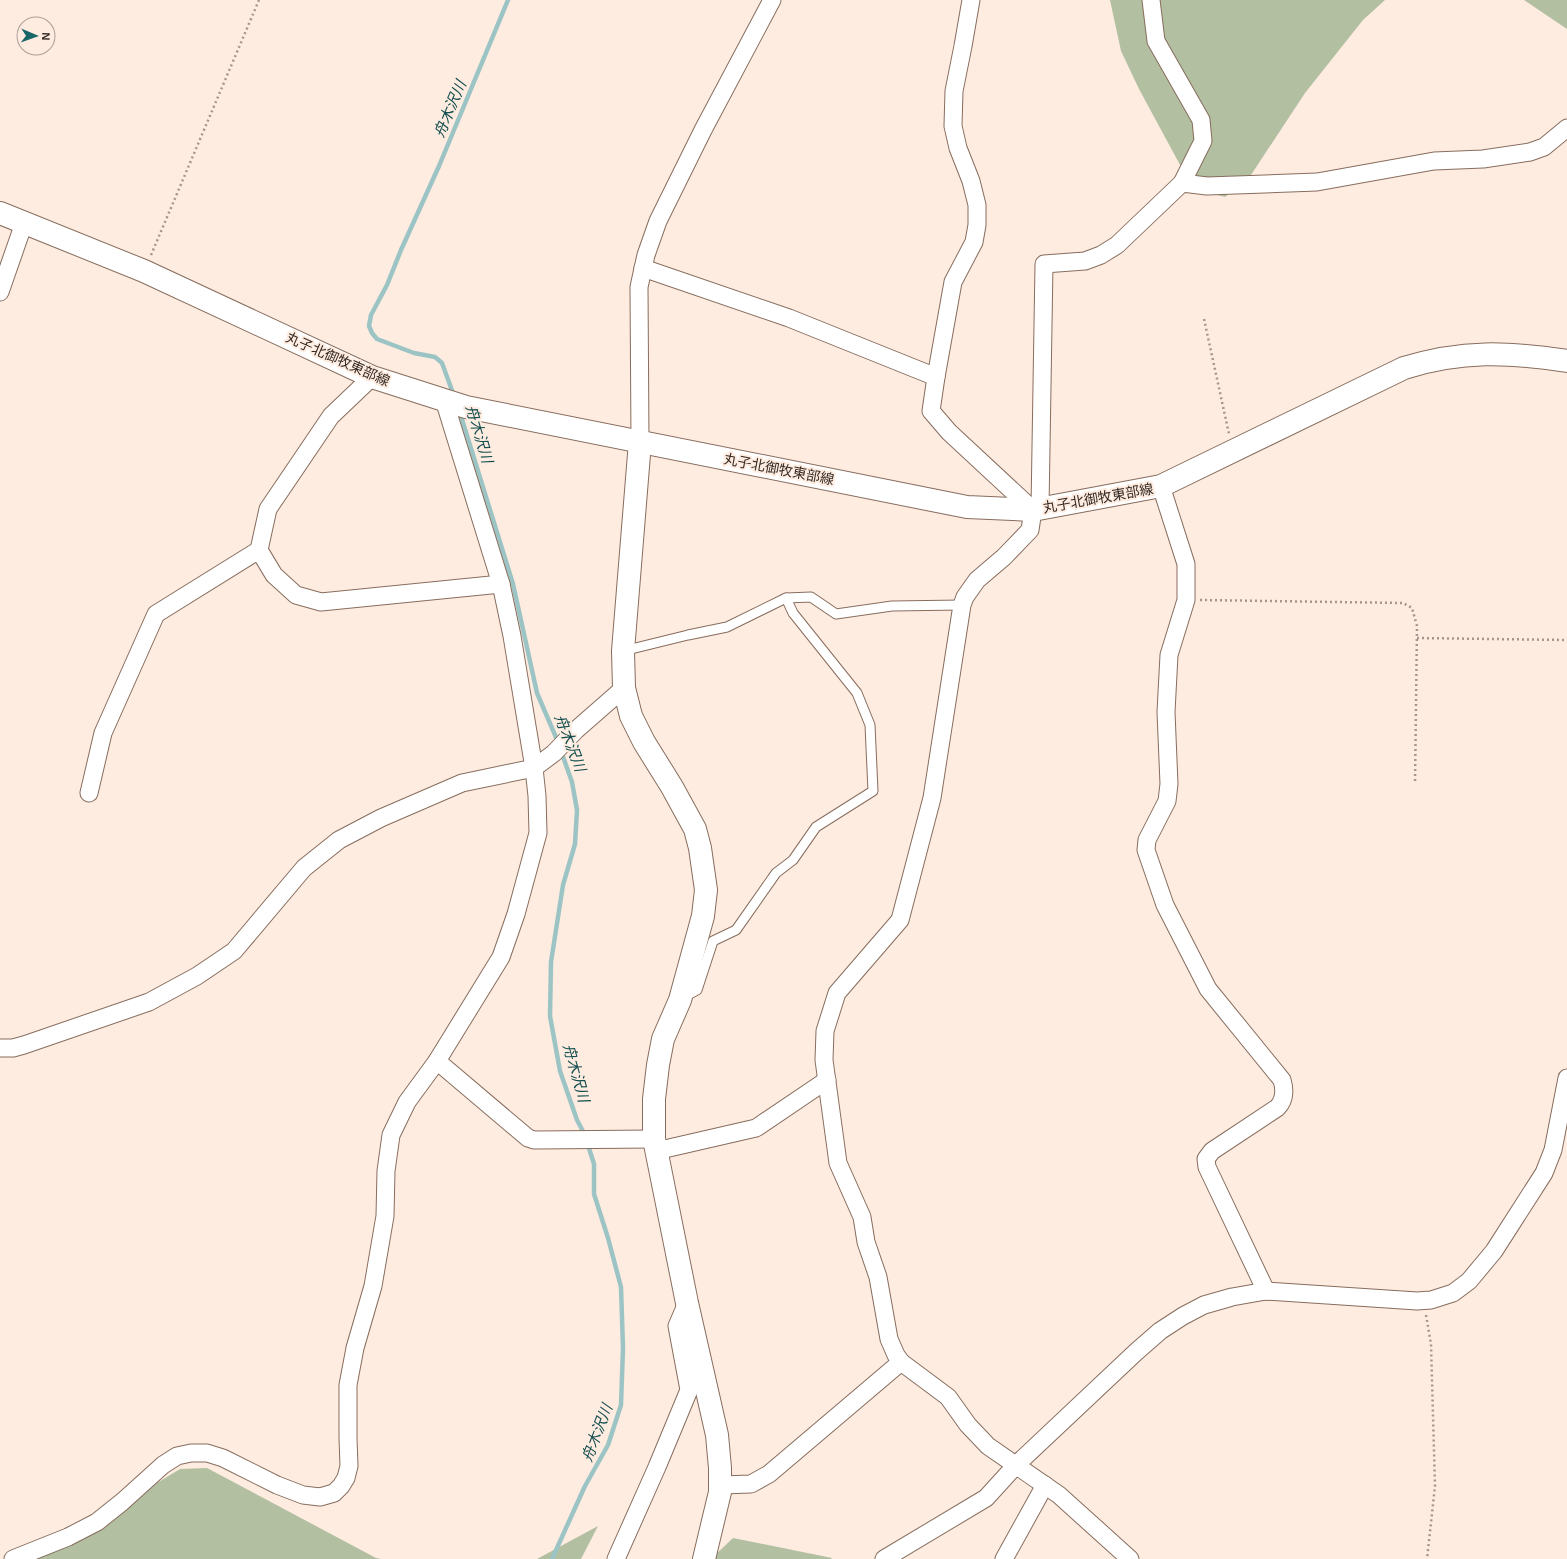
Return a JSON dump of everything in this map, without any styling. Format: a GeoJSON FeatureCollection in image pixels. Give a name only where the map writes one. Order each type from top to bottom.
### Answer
{"type":"FeatureCollection","features":[{"type":"Feature","properties":{"kind":"main road","name":"丸子北御牧東部線"},"geometry":{"type":"LineString","coordinates":[[0,213],[144,271],[372,377],[444,400],[466,406],[640,442],[966,507],[1036,509],[1161,486],[1404,368],[1429,360],[1469,354],[1504,354],[1530,355],[1567,361]]}},
{"type":"Feature","properties":{"kind":"main road"},"geometry":{"type":"LineString","coordinates":[[640,442],[623,651],[624,688],[631,716],[644,742],[695,829],[700,848],[706,890],[703,916],[680,1000],[663,1039],[654,1099],[655,1145],[687,1303],[717,1435],[720,1485],[714,1519],[704,1559]]}},
{"type":"Feature","properties":{"kind":"street"},"geometry":{"type":"LineString","coordinates":[[640,442],[639,287],[646,255],[658,221],[703,130],[772,0]]}},
{"type":"Feature","properties":{"kind":"street"},"geometry":{"type":"LineString","coordinates":[[971,0],[954,91],[953,126],[958,148],[971,181],[977,205],[977,225],[974,242],[953,282],[931,411],[949,432],[1036,509]]}},
{"type":"Feature","properties":{"kind":"street"},"geometry":{"type":"LineString","coordinates":[[1130,1559],[1059,1495],[1017,1464],[988,1446],[968,1425],[948,1397],[901,1362],[896,1355],[889,1339],[878,1277],[866,1242],[862,1217],[838,1163],[824,1060],[825,1031],[837,993],[900,920],[932,798],[962,605],[965,597],[977,580],[1004,557],[1030,530],[1036,509],[1044,264],[1085,261],[1102,255],[1117,245],[1182,183],[1203,141],[1202,120],[1156,41],[1151,0]]}},
{"type":"Feature","properties":{"kind":"street"},"geometry":{"type":"LineString","coordinates":[[1182,183],[1207,186],[1317,182],[1434,161],[1483,159],[1530,152],[1544,147],[1567,128]]}},
{"type":"Feature","properties":{"kind":"street"},"geometry":{"type":"LineString","coordinates":[[0,292],[24,223]]}},
{"type":"Feature","properties":{"kind":"street"},"geometry":{"type":"LineString","coordinates":[[643,268],[789,318],[936,377]]}},
{"type":"Feature","properties":{"kind":"street"},"geometry":{"type":"LineString","coordinates":[[372,377],[332,416],[268,509],[259,550],[274,575],[296,595],[321,602],[501,584]]}},
{"type":"Feature","properties":{"kind":"street"},"geometry":{"type":"LineString","coordinates":[[13,1559],[68,1538],[97,1522],[122,1502],[163,1465],[176,1456],[191,1453],[207,1453],[223,1458],[277,1485],[303,1495],[320,1497],[334,1493],[346,1478],[349,1466],[348,1385],[355,1348],[373,1286],[384,1224],[386,1171],[391,1135],[407,1102],[437,1061],[501,957],[516,914],[538,833],[537,796],[534,768],[512,636],[501,584],[444,400]]}},
{"type":"Feature","properties":{"kind":"street"},"geometry":{"type":"LineString","coordinates":[[1161,486],[1186,564],[1186,600],[1169,655],[1166,712],[1170,784],[1167,801],[1147,840],[1146,850],[1165,905],[1208,989],[1282,1080],[1284,1088],[1282,1104],[1212,1151],[1206,1160],[1207,1167],[1266,1291]]}},
{"type":"Feature","properties":{"kind":"street"},"geometry":{"type":"LineString","coordinates":[[89,793],[103,733],[156,614],[259,550]]}},
{"type":"Feature","properties":{"kind":"street"},"geometry":{"type":"LineString","coordinates":[[0,1048],[13,1048],[24,1045],[149,1002],[197,976],[234,951],[304,868],[339,840],[381,818],[462,783],[534,768],[554,753],[576,730],[624,688]]}},
{"type":"Feature","properties":{"kind":"street"},"geometry":{"type":"LineString","coordinates":[[437,1061],[528,1138],[534,1140],[655,1145],[756,1128],[827,1080]]}},
{"type":"Feature","properties":{"kind":"street"},"geometry":{"type":"LineString","coordinates":[[884,1559],[986,1498],[1017,1464],[1160,1331],[1183,1316],[1204,1305],[1232,1297],[1266,1291],[1431,1300],[1453,1292],[1469,1281],[1494,1251],[1544,1173],[1553,1150],[1567,1078]]}},
{"type":"Feature","properties":{"kind":"street"},"geometry":{"type":"LineString","coordinates":[[616,1559],[689,1390],[677,1326],[687,1303]]}},
{"type":"Feature","properties":{"kind":"street"},"geometry":{"type":"LineString","coordinates":[[720,1485],[751,1484],[769,1474],[901,1362]]}},
{"type":"Feature","properties":{"kind":"street"},"geometry":{"type":"LineString","coordinates":[[1004,1559],[1045,1485]]}},
{"type":"Feature","properties":{"kind":"lane"},"geometry":{"type":"LineString","coordinates":[[623,651],[688,634],[727,627],[786,598],[811,597],[836,614],[892,606],[962,605]]}},
{"type":"Feature","properties":{"kind":"lane"},"geometry":{"type":"LineString","coordinates":[[680,1000],[696,990],[713,941],[736,930],[776,873],[793,860],[816,827],[873,791],[870,724],[867,714],[857,693],[793,613],[786,598]]}},
{"type":"Feature","properties":{"kind":"path"},"geometry":{"type":"LineString","coordinates":[[144,271],[259,0]]}},
{"type":"Feature","properties":{"kind":"path"},"geometry":{"type":"LineString","coordinates":[[1204,319],[1233,451]]}},
{"type":"Feature","properties":{"kind":"path"},"geometry":{"type":"LineString","coordinates":[[1186,600],[1403,603],[1412,608],[1415,616],[1417,638],[1415,784]]}},
{"type":"Feature","properties":{"kind":"path"},"geometry":{"type":"LineString","coordinates":[[1417,638],[1567,640]]}},
{"type":"Feature","properties":{"kind":"path"},"geometry":{"type":"LineString","coordinates":[[1423,1300],[1431,1344],[1435,1486],[1427,1559]]}},
{"type":"Feature","properties":{"kind":"green space"},"geometry":{"type":"Polygon","coordinates":[[[1110,0],[1385,0],[1363,20],[1305,93],[1249,178],[1225,197],[1205,192],[1186,176],[1139,89],[1121,51],[1110,0]]]}},
{"type":"Feature","properties":{"kind":"green space"},"geometry":{"type":"Polygon","coordinates":[[[1524,0],[1567,0],[1567,29],[1524,0]]]}},
{"type":"Feature","properties":{"kind":"green space"},"geometry":{"type":"Polygon","coordinates":[[[207,1468],[376,1558],[381,1559],[29,1559],[180,1469],[207,1468]]]}},
{"type":"Feature","properties":{"kind":"green space"},"geometry":{"type":"Polygon","coordinates":[[[598,1526],[581,1559],[537,1559],[598,1526]]]}},
{"type":"Feature","properties":{"kind":"green space"},"geometry":{"type":"Polygon","coordinates":[[[733,1538],[832,1558],[711,1559],[733,1538]]]}},
{"type":"Feature","properties":{"kind":"waterway","name":"舟木沢川"},"geometry":{"type":"LineString","coordinates":[[454,396],[442,363],[435,357],[414,353],[377,339],[369,326],[371,315],[387,285],[439,166],[508,0]]}},
{"type":"Feature","properties":{"kind":"waterway","name":"舟木沢川"},"geometry":{"type":"LineString","coordinates":[[460,413],[513,584],[537,693],[558,742]]}},
{"type":"Feature","properties":{"kind":"waterway","name":"舟木沢川"},"geometry":{"type":"LineString","coordinates":[[561,751],[572,782],[577,810],[575,844],[563,885],[551,962],[550,1016],[560,1071],[577,1120],[585,1135]]}},
{"type":"Feature","properties":{"kind":"waterway","name":"舟木沢川"},"geometry":{"type":"LineString","coordinates":[[552,1559],[585,1486],[608,1445],[621,1405],[623,1348],[621,1287],[594,1194],[594,1164],[587,1142]]}}]}
